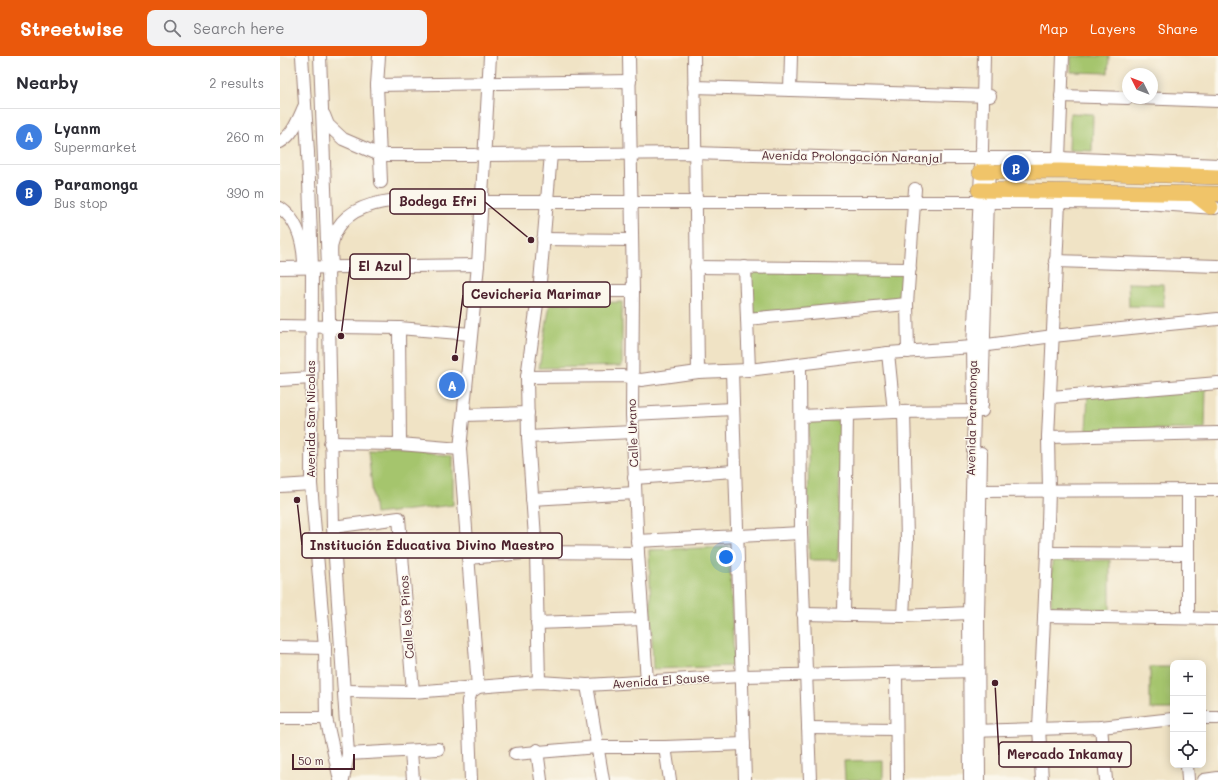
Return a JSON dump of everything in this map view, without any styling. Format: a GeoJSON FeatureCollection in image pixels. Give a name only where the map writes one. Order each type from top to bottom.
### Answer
{"type":"FeatureCollection","features":[{"type":"Feature","properties":{"kind":"main road","name":"Avenida Prolongación Naranjal"},"geometry":{"type":"LineString","coordinates":[[985,165],[1060,171],[1194,176],[1217,169]]}},
{"type":"Feature","properties":{"kind":"main road"},"geometry":{"type":"LineString","coordinates":[[983,196],[1193,193],[1216,203]]}},
{"type":"Feature","properties":{"kind":"street","name":"Avenida San Nicolas"},"geometry":{"type":"LineString","coordinates":[[302,56],[306,102],[308,268],[312,326],[311,484],[325,648],[326,718],[340,780]]}},
{"type":"Feature","properties":{"kind":"street","name":"Avenida San Nicolas"},"geometry":{"type":"LineString","coordinates":[[320,56],[330,268],[330,443],[333,528],[348,754],[343,780]]}},
{"type":"Feature","properties":{"kind":"street"},"geometry":{"type":"LineString","coordinates":[[379,56],[377,85],[381,182]]}},
{"type":"Feature","properties":{"kind":"street"},"geometry":{"type":"LineString","coordinates":[[470,780],[468,701],[470,692],[478,687],[460,449],[478,265],[484,183],[480,155],[490,56]]}},
{"type":"Feature","properties":{"kind":"street","name":"Calle Urano"},"geometry":{"type":"LineString","coordinates":[[629,56],[633,291],[632,432],[637,547],[647,681]]}},
{"type":"Feature","properties":{"kind":"street"},"geometry":{"type":"LineString","coordinates":[[694,56],[694,202],[698,372]]}},
{"type":"Feature","properties":{"kind":"street"},"geometry":{"type":"LineString","coordinates":[[790,90],[791,56]]}},
{"type":"Feature","properties":{"kind":"street","name":"Avenida Paramonga"},"geometry":{"type":"LineString","coordinates":[[984,56],[987,96]]}},
{"type":"Feature","properties":{"kind":"street","name":"Avenida Paramonga"},"geometry":{"type":"LineString","coordinates":[[974,671],[969,613],[978,411],[978,346],[987,96],[992,56]]}},
{"type":"Feature","properties":{"kind":"street"},"geometry":{"type":"LineString","coordinates":[[1060,158],[1063,56]]}},
{"type":"Feature","properties":{"kind":"street"},"geometry":{"type":"LineString","coordinates":[[377,85],[630,81]]}},
{"type":"Feature","properties":{"kind":"street"},"geometry":{"type":"LineString","coordinates":[[694,87],[987,96]]}},
{"type":"Feature","properties":{"kind":"street"},"geometry":{"type":"LineString","coordinates":[[1061,96],[1122,98]]}},
{"type":"Feature","properties":{"kind":"street"},"geometry":{"type":"LineString","coordinates":[[1158,99],[1218,100]]}},
{"type":"Feature","properties":{"kind":"street"},"geometry":{"type":"LineString","coordinates":[[280,142],[285,139],[297,124],[306,102]]}},
{"type":"Feature","properties":{"kind":"street","name":"Avenida Prolongación Naranjal"},"geometry":{"type":"LineString","coordinates":[[322,107],[328,125],[343,139],[380,156],[631,153],[985,165],[1060,158],[1217,169]]}},
{"type":"Feature","properties":{"kind":"street"},"geometry":{"type":"LineString","coordinates":[[539,682],[536,552],[528,437],[527,377],[539,291],[551,154]]}},
{"type":"Feature","properties":{"kind":"street"},"geometry":{"type":"LineString","coordinates":[[908,352],[908,304],[916,189]]}},
{"type":"Feature","properties":{"kind":"street"},"geometry":{"type":"LineString","coordinates":[[330,268],[332,244],[337,229],[350,214],[364,206],[385,201],[914,202],[983,196],[1059,202],[1216,203]]}},
{"type":"Feature","properties":{"kind":"street"},"geometry":{"type":"LineString","coordinates":[[1042,780],[1039,728],[1049,491],[1048,437],[1051,397],[1055,261],[1059,202]]}},
{"type":"Feature","properties":{"kind":"street"},"geometry":{"type":"LineString","coordinates":[[280,208],[293,221],[300,235],[308,268]]}},
{"type":"Feature","properties":{"kind":"street"},"geometry":{"type":"LineString","coordinates":[[544,239],[632,240]]}},
{"type":"Feature","properties":{"kind":"street"},"geometry":{"type":"LineString","coordinates":[[1055,261],[1218,266]]}},
{"type":"Feature","properties":{"kind":"street"},"geometry":{"type":"LineString","coordinates":[[280,268],[478,265]]}},
{"type":"Feature","properties":{"kind":"street"},"geometry":{"type":"LineString","coordinates":[[696,267],[910,269]]}},
{"type":"Feature","properties":{"kind":"street"},"geometry":{"type":"LineString","coordinates":[[745,267],[749,370]]}},
{"type":"Feature","properties":{"kind":"street"},"geometry":{"type":"LineString","coordinates":[[539,291],[633,291]]}},
{"type":"Feature","properties":{"kind":"street"},"geometry":{"type":"LineString","coordinates":[[747,319],[908,304]]}},
{"type":"Feature","properties":{"kind":"street"},"geometry":{"type":"LineString","coordinates":[[527,377],[623,376],[640,380],[698,372],[749,370],[888,353],[978,346],[1053,336],[1218,320]]}},
{"type":"Feature","properties":{"kind":"street"},"geometry":{"type":"LineString","coordinates":[[280,326],[399,328],[471,334]]}},
{"type":"Feature","properties":{"kind":"street"},"geometry":{"type":"LineString","coordinates":[[399,328],[400,444]]}},
{"type":"Feature","properties":{"kind":"street"},"geometry":{"type":"LineString","coordinates":[[888,353],[899,412],[907,540],[903,616]]}},
{"type":"Feature","properties":{"kind":"street"},"geometry":{"type":"LineString","coordinates":[[800,364],[801,534],[810,780]]}},
{"type":"Feature","properties":{"kind":"street"},"geometry":{"type":"LineString","coordinates":[[732,371],[745,780]]}},
{"type":"Feature","properties":{"kind":"street"},"geometry":{"type":"LineString","coordinates":[[280,380],[311,378]]}},
{"type":"Feature","properties":{"kind":"street"},"geometry":{"type":"LineString","coordinates":[[1051,397],[1218,383]]}},
{"type":"Feature","properties":{"kind":"street"},"geometry":{"type":"LineString","coordinates":[[632,414],[733,409]]}},
{"type":"Feature","properties":{"kind":"street"},"geometry":{"type":"LineString","coordinates":[[801,416],[899,412],[978,411]]}},
{"type":"Feature","properties":{"kind":"street"},"geometry":{"type":"LineString","coordinates":[[464,415],[528,414]]}},
{"type":"Feature","properties":{"kind":"street"},"geometry":{"type":"LineString","coordinates":[[844,615],[847,415]]}},
{"type":"Feature","properties":{"kind":"street"},"geometry":{"type":"LineString","coordinates":[[528,437],[632,432]]}},
{"type":"Feature","properties":{"kind":"street"},"geometry":{"type":"LineString","coordinates":[[1048,437],[1218,432]]}},
{"type":"Feature","properties":{"kind":"street"},"geometry":{"type":"LineString","coordinates":[[330,443],[400,444],[460,449]]}},
{"type":"Feature","properties":{"kind":"street"},"geometry":{"type":"LineString","coordinates":[[634,478],[734,471]]}},
{"type":"Feature","properties":{"kind":"street"},"geometry":{"type":"LineString","coordinates":[[280,486],[311,484]]}},
{"type":"Feature","properties":{"kind":"street"},"geometry":{"type":"LineString","coordinates":[[1188,490],[1188,618]]}},
{"type":"Feature","properties":{"kind":"street"},"geometry":{"type":"LineString","coordinates":[[975,491],[1218,490]]}},
{"type":"Feature","properties":{"kind":"street","name":"Avenida Paramonga"},"geometry":{"type":"LineString","coordinates":[[970,780],[974,732],[975,491]]}},
{"type":"Feature","properties":{"kind":"street"},"geometry":{"type":"LineString","coordinates":[[532,499],[635,493]]}},
{"type":"Feature","properties":{"kind":"street","name":"Calle los Pinos"},"geometry":{"type":"LineString","coordinates":[[333,528],[399,518],[412,692]]}},
{"type":"Feature","properties":{"kind":"street"},"geometry":{"type":"LineString","coordinates":[[468,558],[801,534]]}},
{"type":"Feature","properties":{"kind":"street"},"geometry":{"type":"LineString","coordinates":[[1047,553],[1188,554]]}},
{"type":"Feature","properties":{"kind":"street"},"geometry":{"type":"LineString","coordinates":[[803,614],[903,616],[969,613]]}},
{"type":"Feature","properties":{"kind":"street"},"geometry":{"type":"LineString","coordinates":[[1044,616],[1218,619]]}},
{"type":"Feature","properties":{"kind":"street"},"geometry":{"type":"LineString","coordinates":[[537,623],[642,619]]}},
{"type":"Feature","properties":{"kind":"street"},"geometry":{"type":"LineString","coordinates":[[280,647],[325,648]]}},
{"type":"Feature","properties":{"kind":"street","name":"Avenida El Sause"},"geometry":{"type":"LineString","coordinates":[[345,691],[412,692],[539,682],[587,685],[741,676],[805,676],[974,671]]}},
{"type":"Feature","properties":{"kind":"street"},"geometry":{"type":"LineString","coordinates":[[896,674],[896,780]]}},
{"type":"Feature","properties":{"kind":"street"},"geometry":{"type":"LineString","coordinates":[[587,685],[602,780]]}},
{"type":"Feature","properties":{"kind":"street"},"geometry":{"type":"LineString","coordinates":[[280,718],[326,718]]}},
{"type":"Feature","properties":{"kind":"street"},"geometry":{"type":"LineString","coordinates":[[1206,718],[1218,718]]}},
{"type":"Feature","properties":{"kind":"street"},"geometry":{"type":"LineString","coordinates":[[974,732],[1101,726],[1170,720]]}},
{"type":"Feature","properties":{"kind":"street"},"geometry":{"type":"LineString","coordinates":[[1101,726],[1106,780]]}},
{"type":"Feature","properties":{"kind":"street"},"geometry":{"type":"LineString","coordinates":[[808,728],[896,729]]}},
{"type":"Feature","properties":{"kind":"street","name":"Avenida Paramonga"},"geometry":{"type":"LineString","coordinates":[[974,732],[979,780]]}},
{"type":"Feature","properties":{"kind":"street"},"geometry":{"type":"LineString","coordinates":[[515,754],[537,750],[597,747],[665,747],[744,744]]}},
{"type":"Feature","properties":{"kind":"street"},"geometry":{"type":"LineString","coordinates":[[665,747],[670,780]]}},
{"type":"Feature","properties":{"kind":"street"},"geometry":{"type":"LineString","coordinates":[[348,754],[438,749]]}},
{"type":"Feature","properties":{"kind":"street"},"geometry":{"type":"LineString","coordinates":[[537,750],[542,780]]}},
{"type":"Feature","properties":{"kind":"street"},"geometry":{"type":"LineString","coordinates":[[411,751],[413,780]]}},
{"type":"Feature","properties":{"kind":"street"},"geometry":{"type":"LineString","coordinates":[[1187,768],[1188,780]]}},
{"type":"Feature","properties":{"kind":"street"},"geometry":{"type":"LineString","coordinates":[[1204,780],[1218,778]]}},
{"type":"Feature","properties":{"kind":"green space"},"geometry":{"type":"Polygon","coordinates":[[[1071,56],[1109,56],[1108,73],[1071,72],[1071,56]]]}},
{"type":"Feature","properties":{"kind":"green space"},"geometry":{"type":"Polygon","coordinates":[[[1070,113],[1093,114],[1092,151],[1069,150],[1070,113]]]}},
{"type":"Feature","properties":{"kind":"green space"},"geometry":{"type":"Polygon","coordinates":[[[748,272],[904,272],[904,300],[751,314],[748,272]]]}},
{"type":"Feature","properties":{"kind":"green space"},"geometry":{"type":"Polygon","coordinates":[[[1128,283],[1163,284],[1164,307],[1129,306],[1128,283]]]}},
{"type":"Feature","properties":{"kind":"green space"},"geometry":{"type":"Polygon","coordinates":[[[622,302],[622,366],[539,368],[550,304],[622,302]]]}},
{"type":"Feature","properties":{"kind":"green space"},"geometry":{"type":"Polygon","coordinates":[[[1206,387],[1205,429],[1086,430],[1088,394],[1206,387]]]}},
{"type":"Feature","properties":{"kind":"green space"},"geometry":{"type":"Polygon","coordinates":[[[841,420],[838,560],[809,560],[808,422],[841,420]]]}},
{"type":"Feature","properties":{"kind":"green space"},"geometry":{"type":"Polygon","coordinates":[[[368,452],[453,455],[453,505],[375,514],[368,452]]]}},
{"type":"Feature","properties":{"kind":"green space"},"geometry":{"type":"Polygon","coordinates":[[[729,547],[734,666],[653,669],[649,550],[729,547]]]}},
{"type":"Feature","properties":{"kind":"green space"},"geometry":{"type":"Polygon","coordinates":[[[1110,560],[1110,611],[1051,610],[1052,561],[1110,560]]]}},
{"type":"Feature","properties":{"kind":"green space"},"geometry":{"type":"Polygon","coordinates":[[[1150,667],[1170,667],[1170,709],[1150,709],[1150,667]]]}},
{"type":"Feature","properties":{"kind":"green space"},"geometry":{"type":"Polygon","coordinates":[[[883,760],[883,780],[845,780],[844,761],[883,760]]]}},
{"type":"Feature","properties":{"kind":"place","name":"Paramonga"},"geometry":{"type":"Point","coordinates":[1016,168]}},
{"type":"Feature","properties":{"kind":"place","name":"Bodega Efri"},"geometry":{"type":"Point","coordinates":[531,240]}},
{"type":"Feature","properties":{"kind":"place","name":"El Azul"},"geometry":{"type":"Point","coordinates":[341,336]}},
{"type":"Feature","properties":{"kind":"place","name":"Cevicheria Marimar"},"geometry":{"type":"Point","coordinates":[455,358]}},
{"type":"Feature","properties":{"kind":"place","name":"Lyanm"},"geometry":{"type":"Point","coordinates":[452,385]}},
{"type":"Feature","properties":{"kind":"place","name":"Institución Educativa Divino Maestro"},"geometry":{"type":"Point","coordinates":[297,500]}},
{"type":"Feature","properties":{"kind":"place","name":"Mercado Inkamay"},"geometry":{"type":"Point","coordinates":[995,683]}}]}
